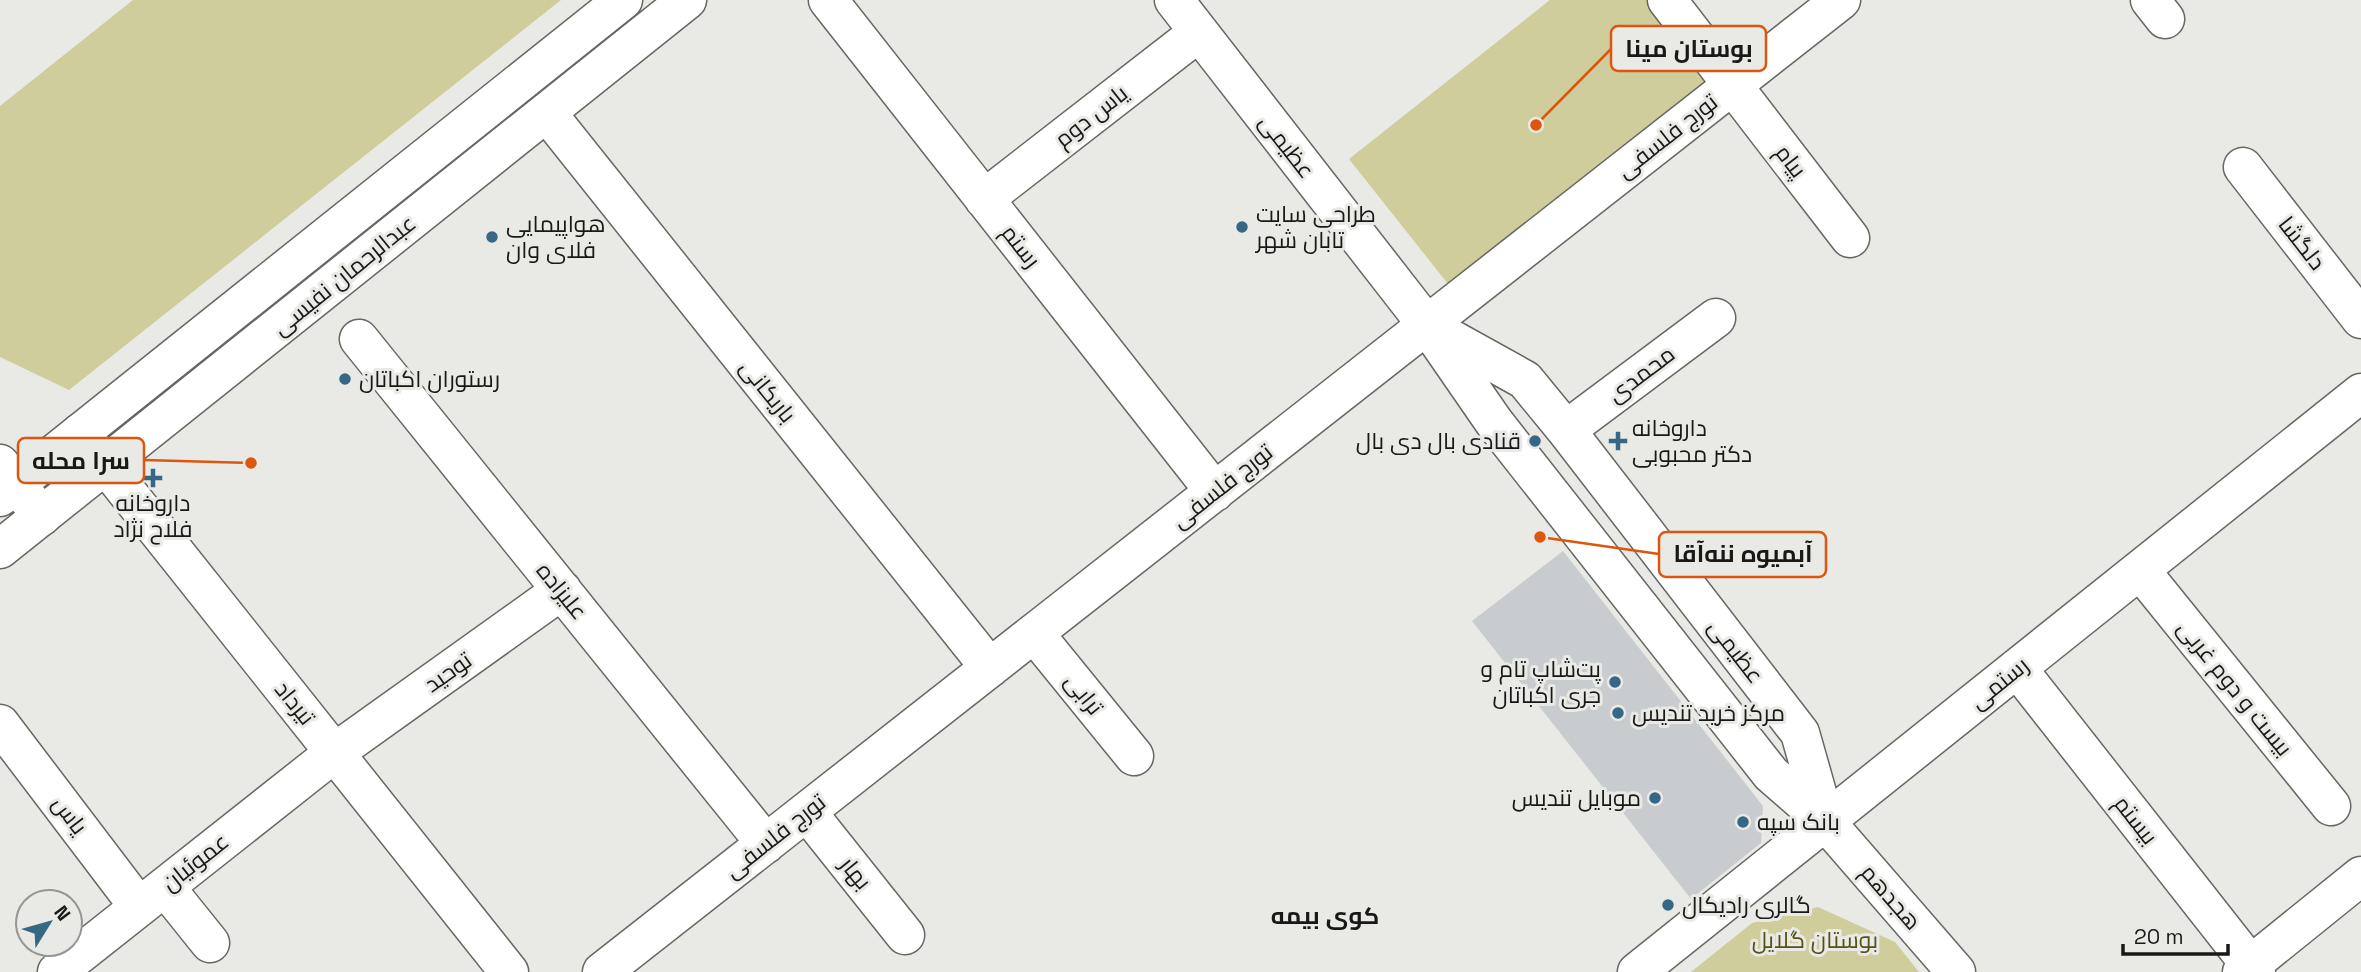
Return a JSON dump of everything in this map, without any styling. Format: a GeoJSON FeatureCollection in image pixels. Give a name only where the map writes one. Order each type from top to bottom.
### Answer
{"type":"FeatureCollection","features":[{"type":"Feature","properties":{"kind":"street","name":"عبدالرحمان نفیسی"},"geometry":{"type":"LineString","coordinates":[[5,482],[80,433],[624,0]]}},
{"type":"Feature","properties":{"kind":"street","name":"عبدالرحمان نفیسی"},"geometry":{"type":"LineString","coordinates":[[0,549],[687,0]]}},
{"type":"Feature","properties":{"kind":"street","name":"رستم"},"geometry":{"type":"LineString","coordinates":[[828,0],[1215,492]]}},
{"type":"Feature","properties":{"kind":"street","name":"عظیمی"},"geometry":{"type":"LineString","coordinates":[[1174,0],[1427,325],[1494,422],[1771,774],[1825,821]]}},
{"type":"Feature","properties":{"kind":"street","name":"پیام"},"geometry":{"type":"LineString","coordinates":[[1667,0],[1850,238]]}},
{"type":"Feature","properties":{"kind":"street","name":"تورج فلسفی"},"geometry":{"type":"LineString","coordinates":[[602,972],[1841,0]]}},
{"type":"Feature","properties":{"kind":"street","name":"یاس دوم"},"geometry":{"type":"LineString","coordinates":[[984,199],[1199,32]]}},
{"type":"Feature","properties":{"kind":"street","name":"باریکانی"},"geometry":{"type":"LineString","coordinates":[[547,113],[990,668]]}},
{"type":"Feature","properties":{"kind":"street","name":"دلگشا"},"geometry":{"type":"LineString","coordinates":[[2243,167],[2361,319]]}},
{"type":"Feature","properties":{"kind":"street","name":"محمدی"},"geometry":{"type":"LineString","coordinates":[[1566,430],[1716,318]]}},
{"type":"Feature","properties":{"kind":"street","name":"عظیمی"},"geometry":{"type":"LineString","coordinates":[[1427,325],[1525,380],[1566,430],[1800,733],[1825,821]]}},
{"type":"Feature","properties":{"kind":"street","name":"علیزاده"},"geometry":{"type":"LineString","coordinates":[[359,339],[766,844]]}},
{"type":"Feature","properties":{"kind":"street","name":"رستمی"},"geometry":{"type":"LineString","coordinates":[[1637,972],[2140,570],[2359,399]]}},
{"type":"Feature","properties":{"kind":"street","name":"تیرداد"},"geometry":{"type":"LineString","coordinates":[[80,433],[509,972]]}},
{"type":"Feature","properties":{"kind":"street"},"geometry":{"type":"LineString","coordinates":[[5,482],[42,516]]}},
{"type":"Feature","properties":{"kind":"street","name":"بیست و دوم غربی"},"geometry":{"type":"LineString","coordinates":[[2140,570],[2331,806]]}},
{"type":"Feature","properties":{"kind":"street","name":"توحید"},"geometry":{"type":"LineString","coordinates":[[334,753],[562,590]]}},
{"type":"Feature","properties":{"kind":"street","name":"ترابی"},"geometry":{"type":"LineString","coordinates":[[1034,633],[1134,756]]}},
{"type":"Feature","properties":{"kind":"street","name":"بیستم"},"geometry":{"type":"LineString","coordinates":[[2017,668],[2250,970]]}},
{"type":"Feature","properties":{"kind":"street","name":"یاس"},"geometry":{"type":"LineString","coordinates":[[0,724],[152,897],[210,943]]}},
{"type":"Feature","properties":{"kind":"street","name":"عموئیان"},"geometry":{"type":"LineString","coordinates":[[57,972],[334,753]]}},
{"type":"Feature","properties":{"kind":"street","name":"بهار"},"geometry":{"type":"LineString","coordinates":[[807,812],[905,934]]}},
{"type":"Feature","properties":{"kind":"street","name":"هجدهم"},"geometry":{"type":"LineString","coordinates":[[1825,821],[1956,972]]}},
{"type":"Feature","properties":{"kind":"street"},"geometry":{"type":"LineString","coordinates":[[2250,970],[2361,876]]}},
{"type":"Feature","properties":{"kind":"green space"},"geometry":{"type":"Polygon","coordinates":[[[133,0],[561,0],[69,390],[0,357],[0,106],[133,0]]]}},
{"type":"Feature","properties":{"kind":"green space"},"geometry":{"type":"Polygon","coordinates":[[[1550,0],[1651,0],[1723,91],[1452,289],[1349,159],[1550,0]]]}},
{"type":"Feature","properties":{"kind":"green space","name":"بوستان گلایل"},"geometry":{"type":"Polygon","coordinates":[[[1818,907],[1895,942],[1919,972],[1691,972],[1752,923],[1818,907]]]}},
{"type":"Feature","properties":{"kind":"building","name":"مرکز خرید تندیس"},"geometry":{"type":"Polygon","coordinates":[[[1563,551],[1763,806],[1761,843],[1691,899],[1472,621],[1563,551]]]}},
{"type":"Feature","properties":{"kind":"place","name":"بوستان مینا"},"geometry":{"type":"Point","coordinates":[1536,125]}},
{"type":"Feature","properties":{"kind":"place","name":"طراحی سایت تابان شهر"},"geometry":{"type":"Point","coordinates":[1242,227]}},
{"type":"Feature","properties":{"kind":"place","name":"هواپیمایی فلای وان"},"geometry":{"type":"Point","coordinates":[492,237]}},
{"type":"Feature","properties":{"kind":"place","name":"رستوران اکباتان"},"geometry":{"type":"Point","coordinates":[345,379]}},
{"type":"Feature","properties":{"kind":"place","name":"قنادی بال دی بال"},"geometry":{"type":"Point","coordinates":[1535,441]}},
{"type":"Feature","properties":{"kind":"place","name":"داروخانه دکتر محبوبی"},"geometry":{"type":"Point","coordinates":[1618,441]}},
{"type":"Feature","properties":{"kind":"place","name":"سرا محله"},"geometry":{"type":"Point","coordinates":[251,463]}},
{"type":"Feature","properties":{"kind":"place","name":"داروخانه فلاح نژاد"},"geometry":{"type":"Point","coordinates":[153,478]}},
{"type":"Feature","properties":{"kind":"place","name":"آبمیوه ننه‌آقا"},"geometry":{"type":"Point","coordinates":[1540,537]}},
{"type":"Feature","properties":{"kind":"place","name":"پت‌شاپ تام و جری اکباتان"},"geometry":{"type":"Point","coordinates":[1615,682]}},
{"type":"Feature","properties":{"kind":"place","name":"مرکز خرید تندیس"},"geometry":{"type":"Point","coordinates":[1618,713]}},
{"type":"Feature","properties":{"kind":"place","name":"موبایل تندیس"},"geometry":{"type":"Point","coordinates":[1655,798]}},
{"type":"Feature","properties":{"kind":"place","name":"بانک سپه"},"geometry":{"type":"Point","coordinates":[1743,822]}},
{"type":"Feature","properties":{"kind":"place","name":"گالری رادیکال"},"geometry":{"type":"Point","coordinates":[1668,905]}},
{"type":"Feature","properties":{"kind":"district","name":"کوی بیمه"},"geometry":{"type":"Point","coordinates":[1325,916]}}]}
